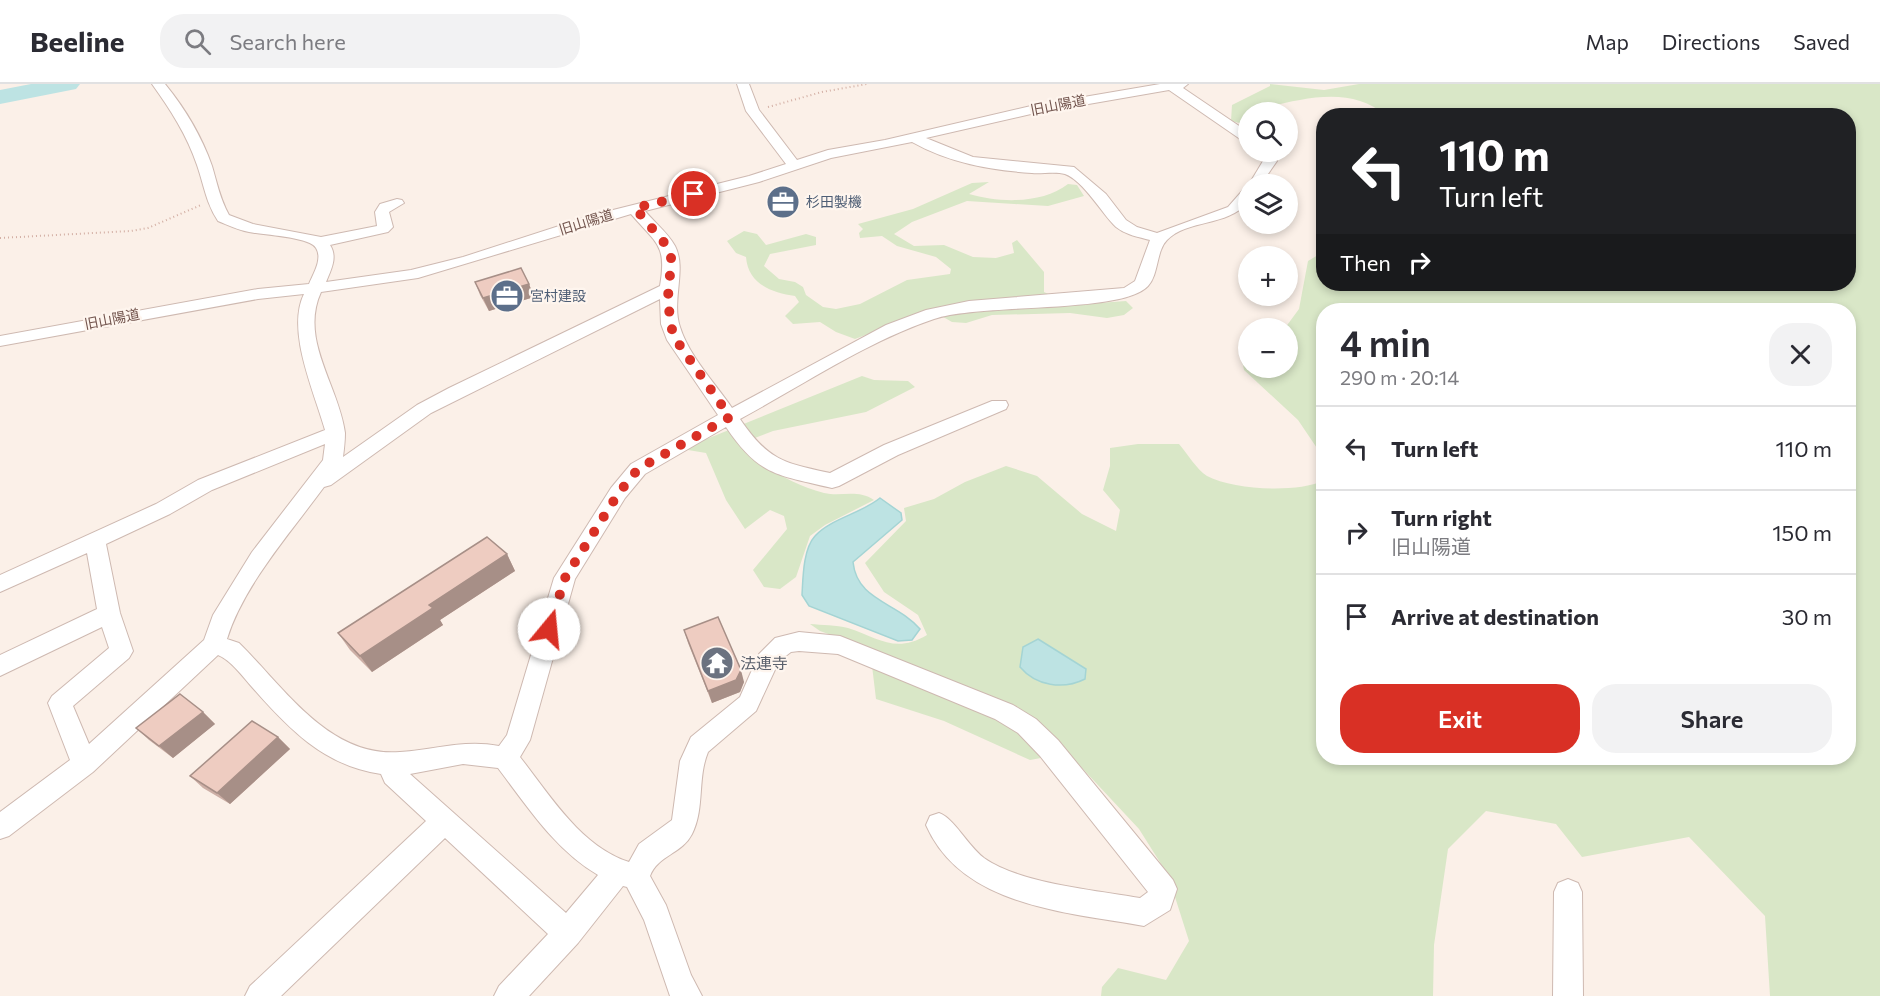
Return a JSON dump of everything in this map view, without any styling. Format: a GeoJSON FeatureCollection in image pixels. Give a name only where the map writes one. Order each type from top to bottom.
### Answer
{"type":"FeatureCollection","features":[{"type":"Feature","properties":{"kind":"street"},"geometry":{"type":"LineString","coordinates":[[159,84],[174,103],[204,164],[214,202],[223,218],[241,225],[320,242],[383,229],[386,226],[382,212],[385,207],[397,203]]}},
{"type":"Feature","properties":{"kind":"street"},"geometry":{"type":"LineString","coordinates":[[743,84],[753,111],[794,165]]}},
{"type":"Feature","properties":{"kind":"street"},"geometry":{"type":"LineString","coordinates":[[1169,84],[1238,131]]}},
{"type":"Feature","properties":{"kind":"street","name":"旧山陽道"},"geometry":{"type":"LineString","coordinates":[[0,341],[258,294],[412,275],[635,208],[754,179],[828,154],[1031,110],[1169,84],[1182,84]]}},
{"type":"Feature","properties":{"kind":"street"},"geometry":{"type":"LineString","coordinates":[[914,137],[935,149],[962,159],[1032,169],[1069,170],[1101,197],[1121,223],[1132,230],[1159,238]]}},
{"type":"Feature","properties":{"kind":"street"},"geometry":{"type":"LineString","coordinates":[[505,758],[518,740],[565,578],[618,494],[638,469],[892,329],[932,314],[969,306],[1099,297],[1129,292],[1142,283],[1159,238],[1173,230],[1233,210],[1238,204]]}},
{"type":"Feature","properties":{"kind":"street"},"geometry":{"type":"LineString","coordinates":[[635,208],[667,246],[672,261],[668,289],[670,324],[676,340],[751,449],[780,469],[832,481],[898,446],[999,405]]}},
{"type":"Feature","properties":{"kind":"street"},"geometry":{"type":"LineString","coordinates":[[0,827],[84,764],[200,660],[214,644],[221,621],[260,558],[319,483],[333,461],[335,433],[306,334],[306,307],[325,266],[326,251],[320,242]]}},
{"type":"Feature","properties":{"kind":"street"},"geometry":{"type":"LineString","coordinates":[[319,483],[424,409],[454,392],[668,289]]}},
{"type":"Feature","properties":{"kind":"street"},"geometry":{"type":"LineString","coordinates":[[0,584],[205,485],[335,433]]}},
{"type":"Feature","properties":{"kind":"street"},"geometry":{"type":"LineString","coordinates":[[84,764],[60,703],[121,651],[109,613],[95,540]]}},
{"type":"Feature","properties":{"kind":"street"},"geometry":{"type":"LineString","coordinates":[[0,666],[109,613]]}},
{"type":"Feature","properties":{"kind":"street"},"geometry":{"type":"LineString","coordinates":[[509,996],[646,854],[668,842],[681,828],[690,793],[695,753],[706,736],[747,706],[759,690],[764,665],[777,648],[792,642],[840,645],[1004,712],[1027,726],[1049,748],[1163,889],[1160,900],[1144,912],[1032,892],[976,868],[955,849],[939,825]]}},
{"type":"Feature","properties":{"kind":"street"},"geometry":{"type":"LineString","coordinates":[[214,644],[231,650],[308,731],[330,748],[356,760],[392,764],[473,753],[505,758],[584,851],[626,875],[656,915],[680,983],[687,996]]}},
{"type":"Feature","properties":{"kind":"street"},"geometry":{"type":"LineString","coordinates":[[392,764],[394,775],[568,933]]}},
{"type":"Feature","properties":{"kind":"street"},"geometry":{"type":"LineString","coordinates":[[260,996],[444,822]]}},
{"type":"Feature","properties":{"kind":"street"},"geometry":{"type":"LineString","coordinates":[[1568,892],[1568,996]]}},
{"type":"Feature","properties":{"kind":"path"},"geometry":{"type":"LineString","coordinates":[[753,111],[822,92],[867,84]]}},
{"type":"Feature","properties":{"kind":"path"},"geometry":{"type":"LineString","coordinates":[[0,238],[148,228],[181,212],[214,202]]}},
{"type":"Feature","properties":{"kind":"green space"},"geometry":{"type":"Polygon","coordinates":[[[1270,84],[1324,90],[1359,84],[1880,84],[1880,996],[1770,996],[1765,916],[1689,837],[1582,857],[1556,824],[1486,811],[1448,849],[1434,945],[1433,996],[1101,996],[1102,987],[1118,968],[1166,980],[1189,941],[1168,875],[1139,829],[1068,753],[1030,760],[944,721],[876,699],[870,649],[820,631],[810,624],[848,628],[878,640],[896,644],[916,641],[927,635],[918,615],[884,592],[865,563],[906,521],[904,508],[934,499],[965,482],[1006,466],[1037,476],[1082,514],[1116,531],[1120,510],[1103,490],[1110,466],[1110,448],[1138,444],[1179,444],[1203,473],[1219,481],[1265,488],[1297,487],[1316,483],[1316,765],[1856,765],[1856,303],[1316,303],[1316,447],[1298,420],[1253,378],[1298,378],[1298,318],[1292,318],[1299,309],[1308,261],[1316,256],[1316,291],[1856,291],[1856,108],[1374,108],[1359,101],[1329,97],[1289,102],[1238,102],[1270,84]]]}},
{"type":"Feature","properties":{"kind":"green space"},"geometry":{"type":"Polygon","coordinates":[[[1238,102],[1238,123],[1231,121],[1232,105],[1238,102]]]}},
{"type":"Feature","properties":{"kind":"green space"},"geometry":{"type":"Polygon","coordinates":[[[989,182],[969,194],[994,199],[1020,200],[1058,191],[1068,184],[1077,185],[1084,196],[1048,206],[967,201],[912,222],[894,234],[914,246],[944,245],[973,257],[996,258],[1014,253],[1012,243],[1017,240],[1044,272],[1044,292],[1072,305],[1126,301],[1133,308],[1124,315],[1107,318],[1070,313],[992,315],[966,323],[952,322],[931,310],[855,339],[836,332],[820,322],[793,324],[785,316],[799,302],[795,296],[763,286],[751,274],[746,257],[736,253],[727,241],[744,231],[757,234],[766,245],[806,234],[816,237],[816,245],[770,254],[764,266],[779,279],[795,282],[803,287],[806,295],[823,307],[836,309],[860,304],[907,280],[950,274],[951,269],[936,257],[897,246],[882,236],[860,238],[859,233],[863,229],[858,224],[913,209],[972,183],[989,182]]]}},
{"type":"Feature","properties":{"kind":"green space"},"geometry":{"type":"Polygon","coordinates":[[[862,376],[874,380],[908,381],[915,387],[866,412],[773,431],[747,441],[749,455],[794,482],[824,493],[856,494],[874,500],[825,525],[810,536],[796,577],[780,589],[764,587],[753,570],[787,529],[784,516],[770,510],[745,529],[726,500],[706,453],[682,449],[862,376]]]}},
{"type":"Feature","properties":{"kind":"water"},"geometry":{"type":"Polygon","coordinates":[[[880,498],[901,513],[902,520],[853,562],[856,575],[870,593],[911,620],[920,629],[912,640],[898,641],[809,606],[802,595],[806,556],[815,536],[829,525],[880,498]]]}},
{"type":"Feature","properties":{"kind":"water"},"geometry":{"type":"Polygon","coordinates":[[[1038,639],[1086,669],[1085,679],[1059,685],[1042,682],[1026,673],[1020,667],[1023,647],[1038,639]]]}},
{"type":"Feature","properties":{"kind":"building"},"geometry":{"type":"Polygon","coordinates":[[[521,268],[529,284],[483,298],[475,282],[521,268]]]}},
{"type":"Feature","properties":{"kind":"building"},"geometry":{"type":"Polygon","coordinates":[[[487,537],[507,554],[429,605],[433,608],[360,656],[338,633],[487,537]]]}},
{"type":"Feature","properties":{"kind":"building"},"geometry":{"type":"Polygon","coordinates":[[[718,617],[741,670],[736,680],[708,691],[684,630],[718,617]]]}},
{"type":"Feature","properties":{"kind":"building"},"geometry":{"type":"Polygon","coordinates":[[[180,694],[203,712],[159,746],[136,728],[180,694]]]}},
{"type":"Feature","properties":{"kind":"building"},"geometry":{"type":"Polygon","coordinates":[[[252,721],[278,737],[217,793],[190,776],[252,721]]]}},
{"type":"Feature","properties":{"kind":"waterway"},"geometry":{"type":"LineString","coordinates":[[0,97],[68,84]]}},
{"type":"Feature","properties":{"kind":"place","name":"杉田製機"},"geometry":{"type":"Point","coordinates":[783,202]}},
{"type":"Feature","properties":{"kind":"place","name":"宮村建設"},"geometry":{"type":"Point","coordinates":[507,296]}},
{"type":"Feature","properties":{"kind":"place","name":"法連寺"},"geometry":{"type":"Point","coordinates":[717,663]}},
{"type":"Feature","properties":{"kind":"route"},"geometry":{"type":"LineString","coordinates":[[549,629],[565,578],[618,494],[638,469],[730,417],[676,340],[670,324],[668,289],[672,261],[667,246],[635,208],[694,194]]}}]}
